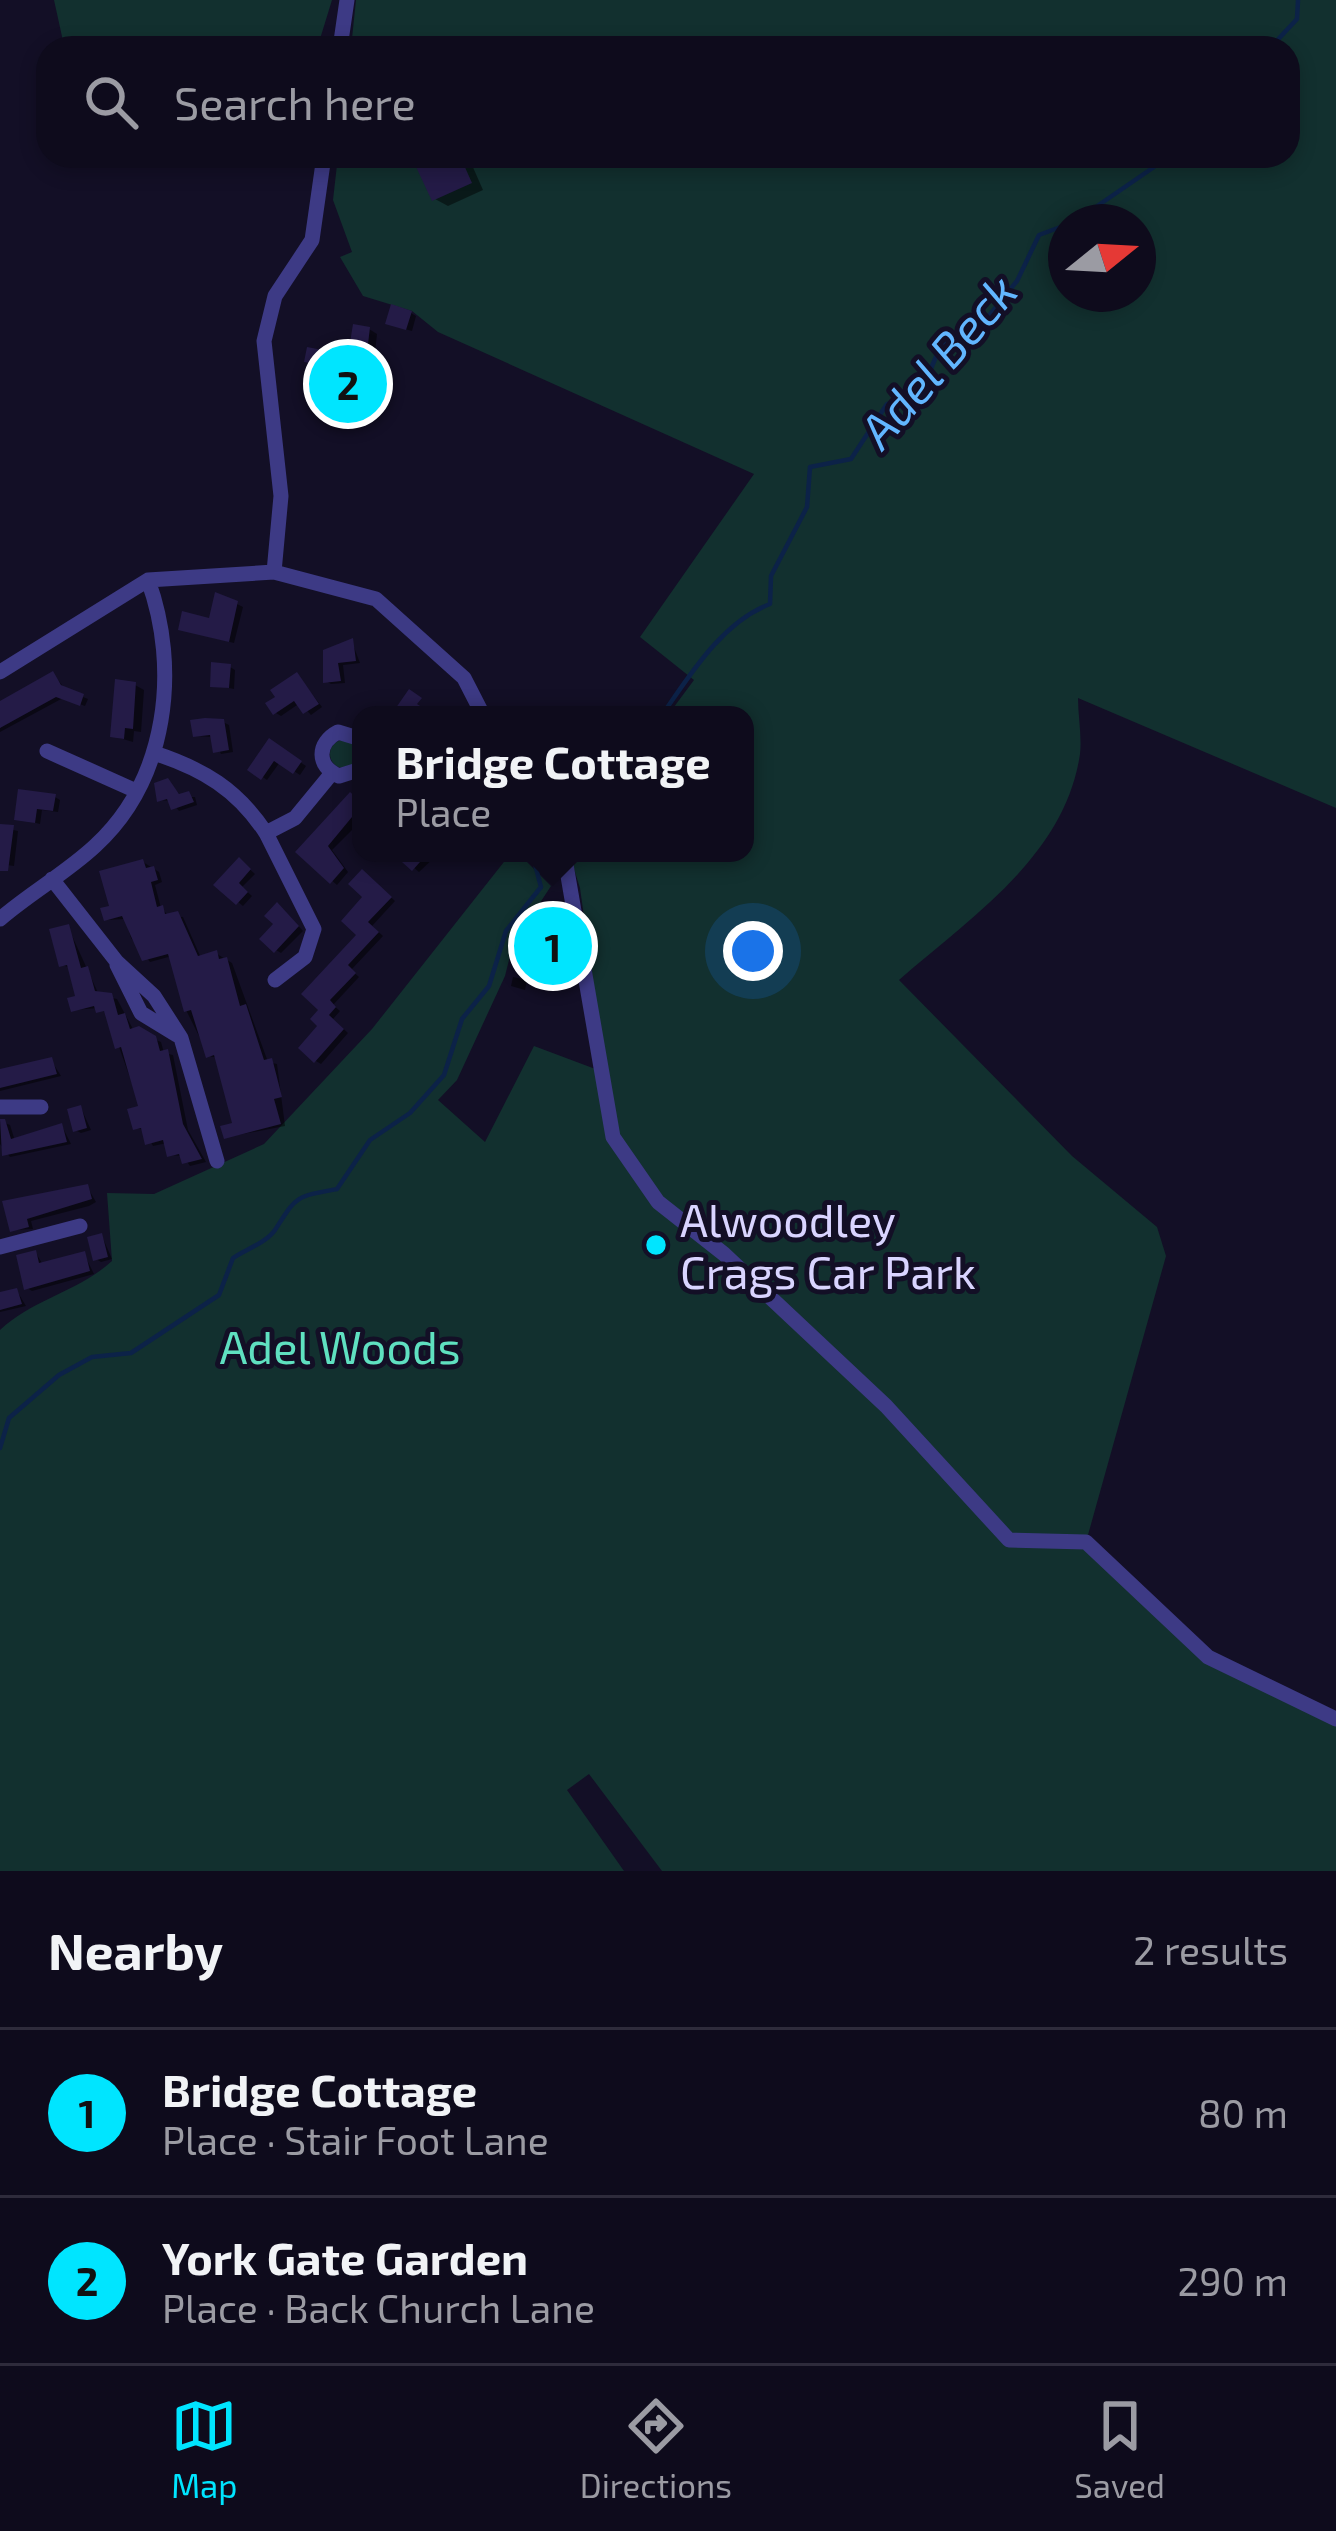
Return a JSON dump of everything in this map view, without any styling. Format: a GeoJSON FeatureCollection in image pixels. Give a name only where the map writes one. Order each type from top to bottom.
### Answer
{"type":"FeatureCollection","features":[{"type":"Feature","properties":{"kind":"street"},"geometry":{"type":"LineString","coordinates":[[342,36],[346,0]]}},
{"type":"Feature","properties":{"kind":"street"},"geometry":{"type":"LineString","coordinates":[[274,572],[282,524],[264,341],[275,296],[312,239],[322,168]]}},
{"type":"Feature","properties":{"kind":"street"},"geometry":{"type":"LineString","coordinates":[[0,672],[148,580],[274,572],[376,599],[464,678],[479,706]]}},
{"type":"Feature","properties":{"kind":"street"},"geometry":{"type":"LineString","coordinates":[[0,920],[100,842],[154,753],[165,706],[166,652],[163,620],[148,580]]}},
{"type":"Feature","properties":{"kind":"street"},"geometry":{"type":"LineString","coordinates":[[352,734],[346,731],[326,740],[321,754],[332,773],[352,774]]}},
{"type":"Feature","properties":{"kind":"street"},"geometry":{"type":"LineString","coordinates":[[46,751],[134,790]]}},
{"type":"Feature","properties":{"kind":"street"},"geometry":{"type":"LineString","coordinates":[[154,753],[208,772],[266,833],[314,929],[305,957],[275,980]]}},
{"type":"Feature","properties":{"kind":"street"},"geometry":{"type":"LineString","coordinates":[[266,833],[295,818],[332,773]]}},
{"type":"Feature","properties":{"kind":"street"},"geometry":{"type":"LineString","coordinates":[[566,862],[613,1137],[658,1202],[724,1254],[886,1406],[1009,1540],[1086,1542],[1208,1657],[1336,1719]]}},
{"type":"Feature","properties":{"kind":"street"},"geometry":{"type":"LineString","coordinates":[[52,879],[117,962],[154,996],[181,1038],[217,1161]]}},
{"type":"Feature","properties":{"kind":"street"},"geometry":{"type":"LineString","coordinates":[[0,1107],[41,1107]]}},
{"type":"Feature","properties":{"kind":"street"},"geometry":{"type":"LineString","coordinates":[[0,1247],[80,1226]]}},
{"type":"Feature","properties":{"kind":"green space"},"geometry":{"type":"Polygon","coordinates":[[[54,0],[332,0],[321,36],[62,36],[54,0]]]}},
{"type":"Feature","properties":{"kind":"green space","name":"Adel Woods"},"geometry":{"type":"Polygon","coordinates":[[[356,0],[1336,0],[1336,808],[1078,698],[1080,754],[1056,823],[1011,882],[899,980],[1072,1156],[1157,1227],[1166,1256],[1086,1542],[1208,1657],[1336,1719],[1336,1871],[662,1871],[589,1774],[567,1790],[624,1871],[0,1871],[0,1330],[112,1261],[107,1193],[154,1194],[264,1144],[372,1029],[504,862],[527,862],[551,886],[513,944],[505,976],[457,1080],[438,1100],[485,1142],[534,1046],[606,1073],[580,888],[572,862],[754,862],[754,706],[675,706],[694,680],[640,637],[754,474],[438,332],[412,311],[363,296],[340,257],[352,252],[333,200],[337,168],[1300,168],[1300,36],[352,36],[356,0]]]}},
{"type":"Feature","properties":{"kind":"green space"},"geometry":{"type":"Polygon","coordinates":[[[339,741],[349,741],[352,765],[339,767],[331,759],[331,749],[339,741]]]}},
{"type":"Feature","properties":{"kind":"building"},"geometry":{"type":"Polygon","coordinates":[[[417,168],[465,168],[472,183],[432,201],[417,168]]]}},
{"type":"Feature","properties":{"kind":"building"},"geometry":{"type":"Polygon","coordinates":[[[391,304],[412,311],[406,330],[385,324],[391,304]]]}},
{"type":"Feature","properties":{"kind":"building"},"geometry":{"type":"Polygon","coordinates":[[[353,324],[370,327],[361,405],[348,403],[350,370],[304,362],[307,347],[348,355],[353,324]]]}},
{"type":"Feature","properties":{"kind":"building"},"geometry":{"type":"Polygon","coordinates":[[[215,592],[238,601],[229,642],[178,630],[182,611],[209,618],[215,592]]]}},
{"type":"Feature","properties":{"kind":"building"},"geometry":{"type":"Polygon","coordinates":[[[353,638],[356,661],[338,663],[341,681],[323,683],[323,650],[353,638]]]}},
{"type":"Feature","properties":{"kind":"building"},"geometry":{"type":"Polygon","coordinates":[[[211,662],[231,664],[229,688],[210,687],[211,662]]]}},
{"type":"Feature","properties":{"kind":"building"},"geometry":{"type":"Polygon","coordinates":[[[53,671],[61,685],[84,694],[80,706],[56,697],[0,728],[0,701],[53,671]]]}},
{"type":"Feature","properties":{"kind":"building"},"geometry":{"type":"Polygon","coordinates":[[[297,672],[319,704],[303,714],[294,701],[273,715],[265,703],[275,697],[270,690],[297,672]]]}},
{"type":"Feature","properties":{"kind":"building"},"geometry":{"type":"Polygon","coordinates":[[[115,679],[136,682],[133,729],[125,728],[124,739],[110,737],[115,679]]]}},
{"type":"Feature","properties":{"kind":"building"},"geometry":{"type":"Polygon","coordinates":[[[409,689],[422,698],[420,706],[397,706],[409,689]]]}},
{"type":"Feature","properties":{"kind":"building"},"geometry":{"type":"Polygon","coordinates":[[[224,719],[229,750],[213,753],[210,735],[193,737],[190,720],[224,719]]]}},
{"type":"Feature","properties":{"kind":"building"},"geometry":{"type":"Polygon","coordinates":[[[269,738],[302,761],[293,774],[274,761],[261,780],[247,770],[269,738]]]}},
{"type":"Feature","properties":{"kind":"building"},"geometry":{"type":"Polygon","coordinates":[[[168,778],[179,794],[189,791],[194,802],[171,810],[167,799],[157,802],[154,783],[168,778]]]}},
{"type":"Feature","properties":{"kind":"building"},"geometry":{"type":"Polygon","coordinates":[[[18,789],[56,794],[53,811],[37,809],[35,823],[14,820],[18,789]]]}},
{"type":"Feature","properties":{"kind":"building"},"geometry":{"type":"Polygon","coordinates":[[[352,794],[352,817],[328,846],[344,868],[330,884],[295,852],[352,794]]]}},
{"type":"Feature","properties":{"kind":"building"},"geometry":{"type":"Polygon","coordinates":[[[0,824],[14,825],[8,871],[0,871],[0,824]]]}},
{"type":"Feature","properties":{"kind":"building"},"geometry":{"type":"Polygon","coordinates":[[[239,857],[251,869],[239,883],[248,892],[236,905],[213,885],[239,857]]]}},
{"type":"Feature","properties":{"kind":"building"},"geometry":{"type":"Polygon","coordinates":[[[143,859],[146,868],[154,866],[158,880],[151,882],[157,907],[163,905],[165,914],[178,911],[198,956],[217,950],[219,959],[227,957],[240,1006],[246,1004],[264,1060],[272,1058],[282,1097],[274,1099],[281,1124],[224,1139],[220,1126],[232,1123],[214,1055],[206,1058],[191,1010],[184,1012],[168,954],[142,961],[122,916],[104,921],[100,908],[109,906],[99,871],[143,859]]]}},
{"type":"Feature","properties":{"kind":"building"},"geometry":{"type":"Polygon","coordinates":[[[362,869],[392,897],[368,922],[379,932],[348,965],[356,973],[330,1000],[336,1007],[329,1015],[344,1029],[314,1063],[298,1048],[317,1026],[310,1019],[318,1010],[301,994],[356,935],[341,921],[362,897],[348,884],[362,869]]]}},
{"type":"Feature","properties":{"kind":"building"},"geometry":{"type":"Polygon","coordinates":[[[277,902],[299,926],[274,953],[259,939],[273,924],[264,916],[277,902]]]}},
{"type":"Feature","properties":{"kind":"building"},"geometry":{"type":"Polygon","coordinates":[[[69,924],[81,968],[88,966],[95,991],[112,993],[118,1015],[125,1013],[130,1029],[139,1026],[156,1036],[160,1051],[168,1049],[183,1124],[202,1159],[182,1164],[179,1154],[167,1157],[163,1140],[145,1145],[141,1128],[133,1130],[127,1109],[138,1106],[121,1047],[115,1049],[104,1011],[96,1013],[94,1006],[71,1012],[67,998],[75,996],[67,965],[59,967],[49,929],[69,924]]]}},
{"type":"Feature","properties":{"kind":"building"},"geometry":{"type":"Polygon","coordinates":[[[548,924],[559,927],[557,937],[564,938],[559,974],[549,971],[548,977],[535,975],[548,924]]]}},
{"type":"Feature","properties":{"kind":"building"},"geometry":{"type":"Polygon","coordinates":[[[52,1057],[57,1074],[0,1088],[0,1069],[52,1057]]]}},
{"type":"Feature","properties":{"kind":"building"},"geometry":{"type":"Polygon","coordinates":[[[81,1105],[87,1128],[73,1132],[67,1109],[81,1105]]]}},
{"type":"Feature","properties":{"kind":"building"},"geometry":{"type":"Polygon","coordinates":[[[0,1119],[5,1119],[11,1139],[62,1123],[67,1142],[2,1156],[0,1119]]]}},
{"type":"Feature","properties":{"kind":"building"},"geometry":{"type":"Polygon","coordinates":[[[88,1184],[92,1199],[27,1219],[29,1227],[10,1232],[2,1201],[88,1184]]]}},
{"type":"Feature","properties":{"kind":"building"},"geometry":{"type":"Polygon","coordinates":[[[102,1233],[108,1257],[93,1261],[87,1237],[102,1233]]]}},
{"type":"Feature","properties":{"kind":"building"},"geometry":{"type":"Polygon","coordinates":[[[36,1250],[39,1263],[85,1251],[90,1271],[24,1290],[16,1255],[36,1250]]]}},
{"type":"Feature","properties":{"kind":"building"},"geometry":{"type":"Polygon","coordinates":[[[17,1288],[22,1304],[0,1310],[0,1292],[17,1288]]]}},
{"type":"Feature","properties":{"kind":"waterway","name":"Adel Beck"},"geometry":{"type":"LineString","coordinates":[[1281,36],[1297,19],[1298,0]]}},
{"type":"Feature","properties":{"kind":"waterway","name":"Adel Beck"},"geometry":{"type":"LineString","coordinates":[[1100,204],[1153,168]]}},
{"type":"Feature","properties":{"kind":"waterway","name":"Adel Beck"},"geometry":{"type":"LineString","coordinates":[[668,706],[722,636],[770,604],[771,576],[807,507],[810,467],[851,459],[887,404],[921,392],[941,345],[984,322],[1017,281],[1039,235],[1048,232]]}},
{"type":"Feature","properties":{"kind":"waterway","name":"Adel Beck"},"geometry":{"type":"LineString","coordinates":[[0,1448],[9,1418],[59,1375],[92,1357],[131,1353],[219,1295],[233,1258],[271,1234],[298,1200],[337,1189],[370,1140],[410,1113],[444,1075],[462,1019],[489,986],[506,931],[541,887],[534,862]]}},
{"type":"Feature","properties":{"kind":"place","name":"York Gate Garden"},"geometry":{"type":"Point","coordinates":[348,384]}},
{"type":"Feature","properties":{"kind":"place","name":"Bridge Cottage"},"geometry":{"type":"Point","coordinates":[553,946]}},
{"type":"Feature","properties":{"kind":"place","name":"Alwoodley Crags Car Park"},"geometry":{"type":"Point","coordinates":[656,1245]}}]}
